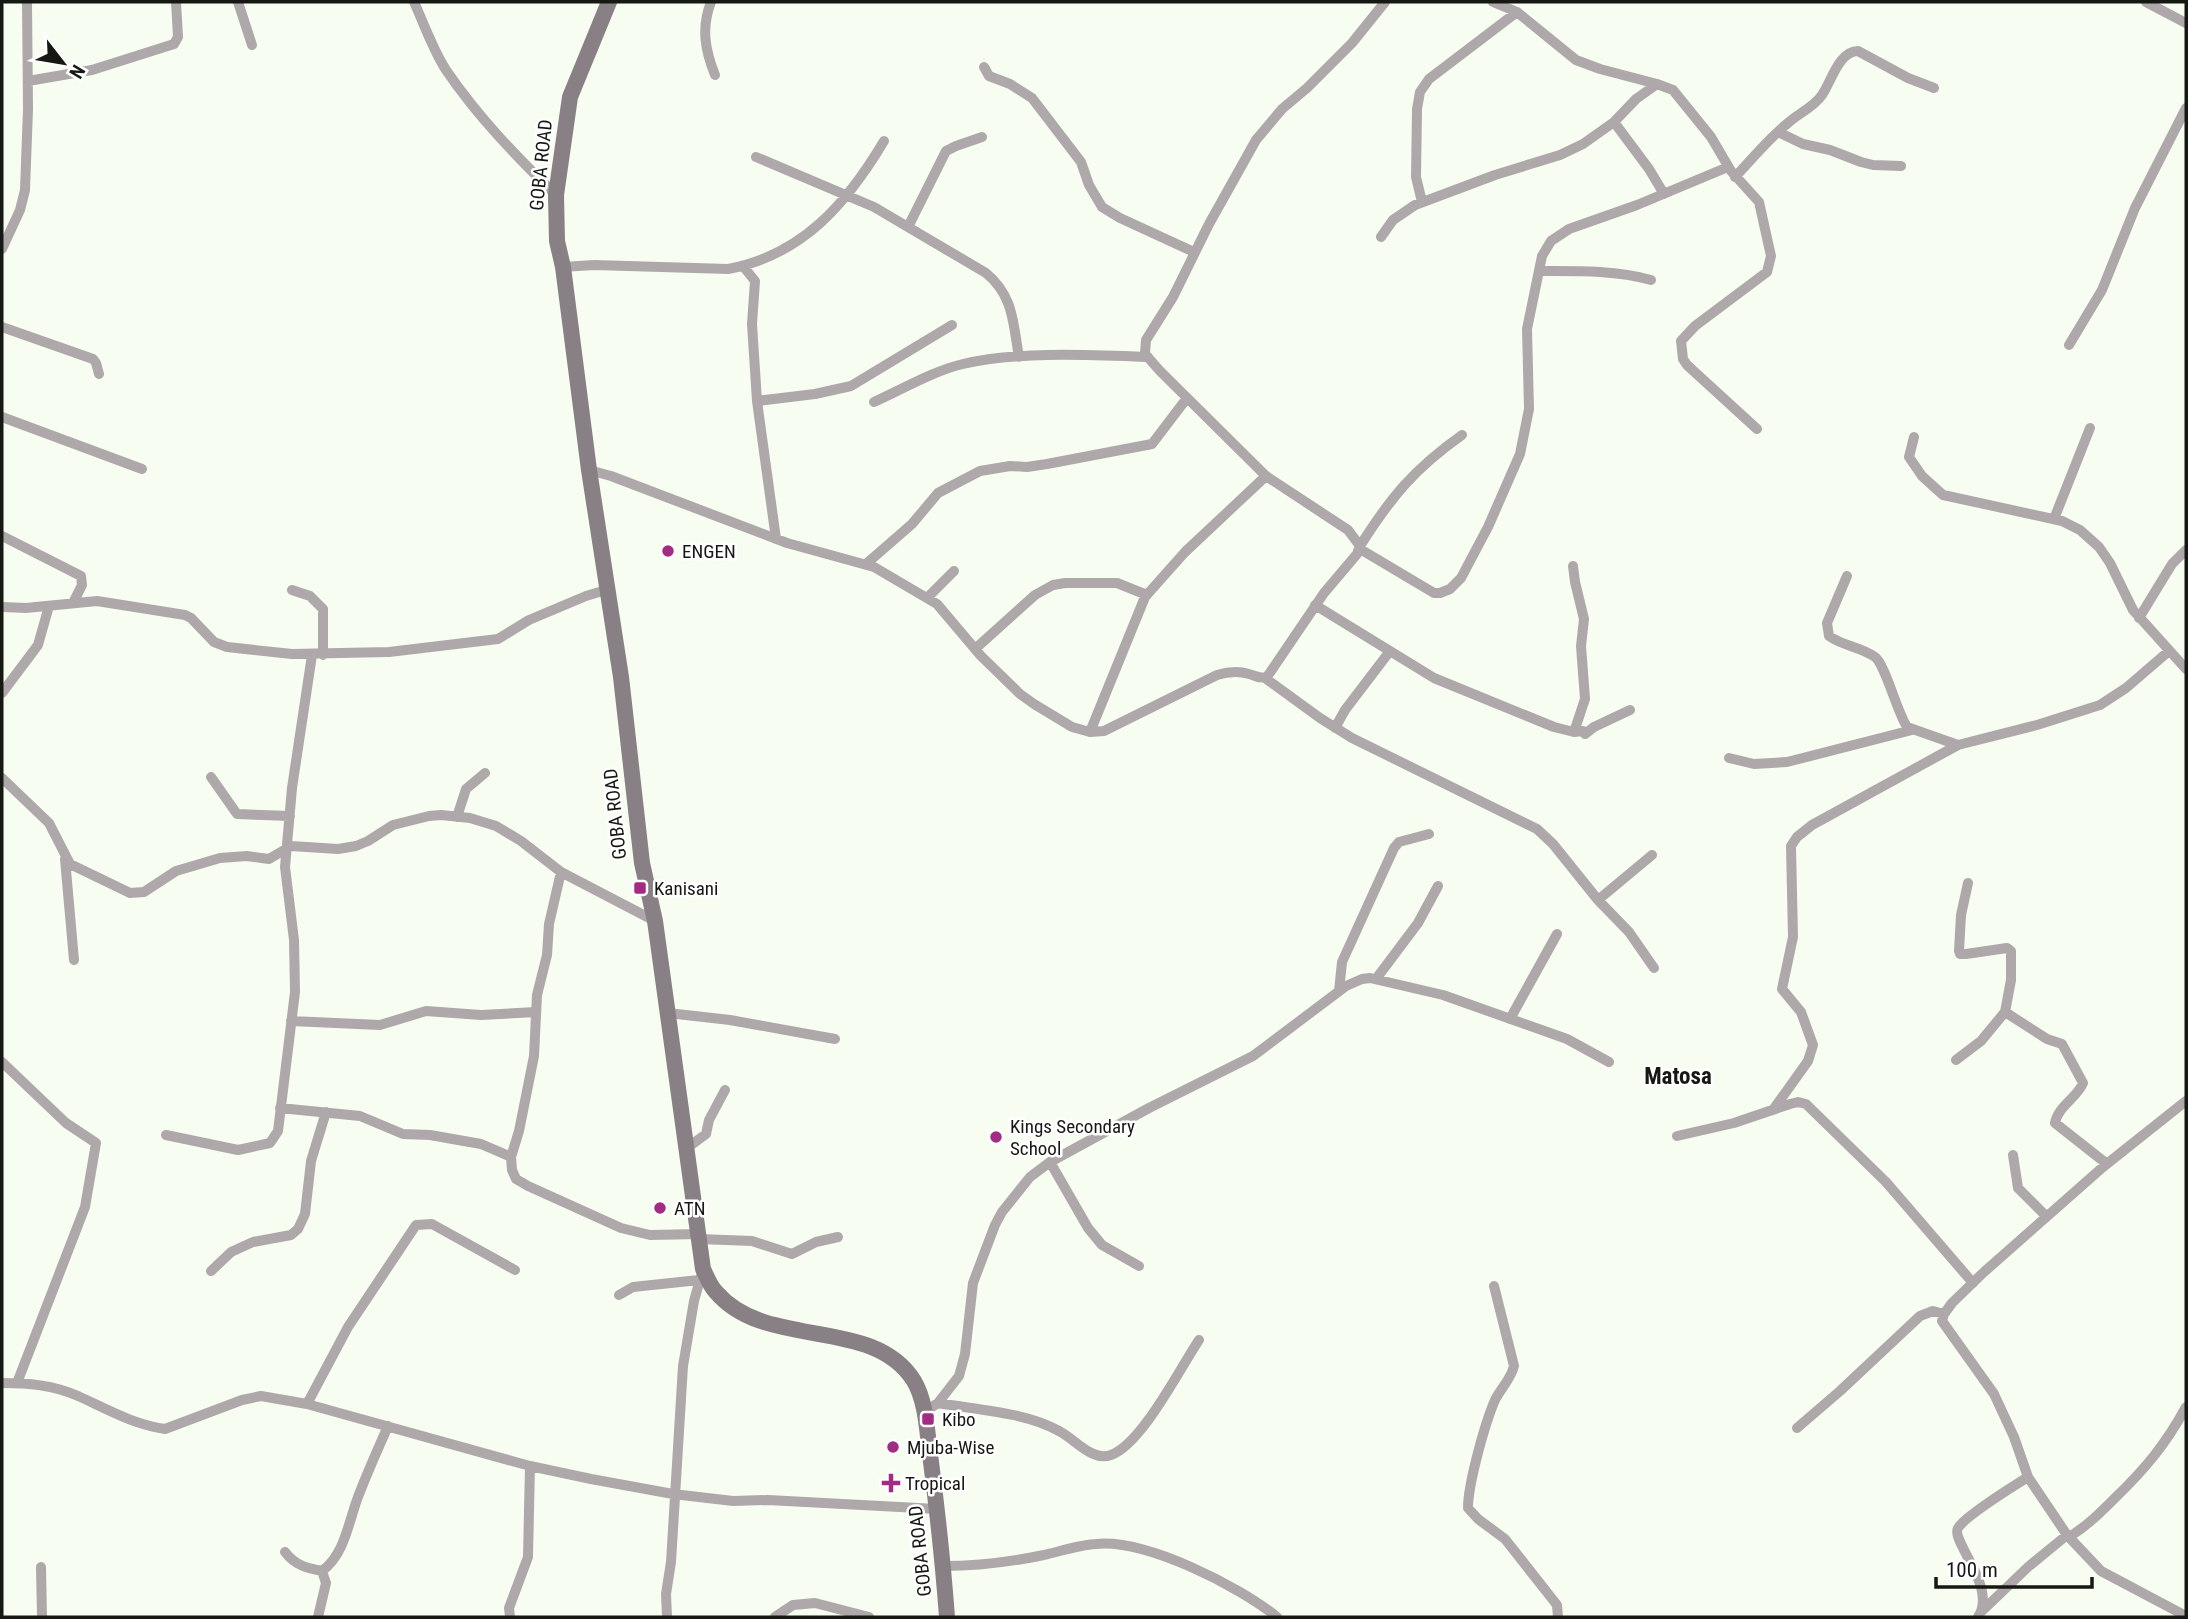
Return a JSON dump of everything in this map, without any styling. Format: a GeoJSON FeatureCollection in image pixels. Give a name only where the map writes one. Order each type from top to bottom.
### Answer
{"type":"FeatureCollection","features":[{"type":"Feature","properties":{"kind":"main road","name":"GOBA ROAD"},"geometry":{"type":"LineString","coordinates":[[609,2],[570,97],[556,195],[557,241],[563,267],[589,470],[609,589],[642,863],[654,921],[687,1148],[699,1236],[701,1274],[718,1294],[747,1315],[771,1325],[866,1345],[886,1354],[915,1382],[931,1407],[947,1617]]}},
{"type":"Feature","properties":{"kind":"street"},"geometry":{"type":"LineString","coordinates":[[2,249],[17,218],[25,190],[27,2]]}},
{"type":"Feature","properties":{"kind":"street"},"geometry":{"type":"LineString","coordinates":[[28,81],[92,70],[174,44],[178,37],[176,2]]}},
{"type":"Feature","properties":{"kind":"street"},"geometry":{"type":"LineString","coordinates":[[238,2],[253,45]]}},
{"type":"Feature","properties":{"kind":"street"},"geometry":{"type":"LineString","coordinates":[[414,2],[446,69],[481,117],[514,155],[556,195]]}},
{"type":"Feature","properties":{"kind":"street"},"geometry":{"type":"LineString","coordinates":[[711,2],[704,33],[705,46],[716,75]]}},
{"type":"Feature","properties":{"kind":"street"},"geometry":{"type":"LineString","coordinates":[[1385,2],[1352,43],[1268,123],[1256,140],[1194,252],[1173,297],[1146,340],[1145,351],[1147,357],[1187,398],[1266,475],[1338,523],[1354,536],[1360,547],[1434,593],[1450,589],[1461,578],[1488,527],[1523,443],[1530,409],[1527,330],[1545,247],[1559,234],[1664,194],[1732,172],[1819,98],[1833,74],[1853,51],[1934,88]]}},
{"type":"Feature","properties":{"kind":"street"},"geometry":{"type":"LineString","coordinates":[[1493,2],[1517,12],[1576,60],[1674,90],[1721,152],[1732,172],[1759,202],[1769,247],[1769,267],[1764,275],[1686,334],[1681,341],[1681,354],[1687,365],[1757,429]]}},
{"type":"Feature","properties":{"kind":"street"},"geometry":{"type":"LineString","coordinates":[[2146,2],[2186,23]]}},
{"type":"Feature","properties":{"kind":"street"},"geometry":{"type":"LineString","coordinates":[[1422,202],[1416,177],[1417,109],[1420,92],[1429,79],[1517,12]]}},
{"type":"Feature","properties":{"kind":"street"},"geometry":{"type":"LineString","coordinates":[[984,68],[989,76],[1010,84],[1032,98],[1078,157],[1089,185],[1102,207],[1130,224],[1194,252]]}},
{"type":"Feature","properties":{"kind":"street"},"geometry":{"type":"LineString","coordinates":[[1381,237],[1399,215],[1422,202],[1560,155],[1583,144],[1614,122],[1636,99],[1657,83]]}},
{"type":"Feature","properties":{"kind":"street"},"geometry":{"type":"LineString","coordinates":[[2069,345],[2102,290],[2135,208],[2186,108]]}},
{"type":"Feature","properties":{"kind":"street"},"geometry":{"type":"LineString","coordinates":[[1614,122],[1664,194]]}},
{"type":"Feature","properties":{"kind":"street"},"geometry":{"type":"LineString","coordinates":[[1778,132],[1803,144],[1830,150],[1865,163],[1901,166]]}},
{"type":"Feature","properties":{"kind":"street"},"geometry":{"type":"LineString","coordinates":[[908,227],[946,151],[982,137]]}},
{"type":"Feature","properties":{"kind":"street"},"geometry":{"type":"LineString","coordinates":[[563,267],[604,265],[728,269],[743,266],[791,245],[833,214],[884,141]]}},
{"type":"Feature","properties":{"kind":"street"},"geometry":{"type":"LineString","coordinates":[[756,157],[874,207],[982,270],[1001,286],[1010,303],[1019,357]]}},
{"type":"Feature","properties":{"kind":"street"},"geometry":{"type":"LineString","coordinates":[[743,266],[753,276],[756,287],[752,324],[757,401],[776,539]]}},
{"type":"Feature","properties":{"kind":"street"},"geometry":{"type":"LineString","coordinates":[[1539,271],[1592,272],[1651,280]]}},
{"type":"Feature","properties":{"kind":"street"},"geometry":{"type":"LineString","coordinates":[[757,401],[815,394],[851,386],[952,325]]}},
{"type":"Feature","properties":{"kind":"street"},"geometry":{"type":"LineString","coordinates":[[2,327],[93,359],[99,374]]}},
{"type":"Feature","properties":{"kind":"street"},"geometry":{"type":"LineString","coordinates":[[874,402],[962,364],[1019,357],[1147,357]]}},
{"type":"Feature","properties":{"kind":"street"},"geometry":{"type":"LineString","coordinates":[[866,564],[912,524],[938,493],[967,476],[996,467],[1047,464],[1152,444],[1187,398]]}},
{"type":"Feature","properties":{"kind":"street"},"geometry":{"type":"LineString","coordinates":[[2,416],[142,469]]}},
{"type":"Feature","properties":{"kind":"street"},"geometry":{"type":"LineString","coordinates":[[2054,519],[2090,428]]}},
{"type":"Feature","properties":{"kind":"street"},"geometry":{"type":"LineString","coordinates":[[1265,678],[1315,605],[1360,547],[1387,504],[1418,469],[1462,435]]}},
{"type":"Feature","properties":{"kind":"street"},"geometry":{"type":"LineString","coordinates":[[1914,437],[1909,457],[1922,476],[1941,494],[2054,519],[2080,530],[2099,547],[2110,563],[2126,600],[2139,618],[2169,651],[2185,664]]}},
{"type":"Feature","properties":{"kind":"street"},"geometry":{"type":"LineString","coordinates":[[589,470],[776,539],[866,564],[928,597],[1020,694],[1072,727],[1090,732],[1104,731],[1217,675],[1242,673],[1265,678],[1335,727],[1538,829],[1629,932],[1654,968]]}},
{"type":"Feature","properties":{"kind":"street"},"geometry":{"type":"LineString","coordinates":[[1090,732],[1147,595],[1185,552],[1266,475]]}},
{"type":"Feature","properties":{"kind":"street"},"geometry":{"type":"LineString","coordinates":[[2,536],[81,576],[82,586],[73,603]]}},
{"type":"Feature","properties":{"kind":"street"},"geometry":{"type":"LineString","coordinates":[[2139,618],[2172,564],[2186,550]]}},
{"type":"Feature","properties":{"kind":"street"},"geometry":{"type":"LineString","coordinates":[[1573,566],[1584,619],[1581,646],[1585,699],[1574,732]]}},
{"type":"Feature","properties":{"kind":"street"},"geometry":{"type":"LineString","coordinates":[[928,597],[954,571]]}},
{"type":"Feature","properties":{"kind":"street"},"geometry":{"type":"LineString","coordinates":[[1847,576],[1827,623],[1829,636],[1877,658],[1903,722],[1912,730],[1958,745]]}},
{"type":"Feature","properties":{"kind":"street"},"geometry":{"type":"LineString","coordinates":[[975,649],[1035,595],[1053,585],[1117,583],[1147,595]]}},
{"type":"Feature","properties":{"kind":"street"},"geometry":{"type":"LineString","coordinates":[[2,607],[26,608],[97,601],[185,615],[214,642],[227,647],[317,655],[399,652],[498,639],[529,620],[609,589]]}},
{"type":"Feature","properties":{"kind":"street"},"geometry":{"type":"LineString","coordinates":[[166,1135],[238,1150],[270,1143],[276,1137],[295,992],[296,958],[285,867],[290,816],[323,609],[310,596],[292,590]]}},
{"type":"Feature","properties":{"kind":"street"},"geometry":{"type":"LineString","coordinates":[[1315,605],[1441,681],[1554,727],[1574,732],[1583,731],[1585,734],[1630,710]]}},
{"type":"Feature","properties":{"kind":"street"},"geometry":{"type":"LineString","coordinates":[[2,693],[38,645],[49,606]]}},
{"type":"Feature","properties":{"kind":"street"},"geometry":{"type":"LineString","coordinates":[[1773,1110],[1808,1061],[1813,1045],[1801,1012],[1782,989],[1793,937],[1790,868],[1792,843],[1812,825],[1958,745],[2037,725],[2100,705],[2126,688],[2169,651]]}},
{"type":"Feature","properties":{"kind":"street"},"geometry":{"type":"LineString","coordinates":[[1335,727],[1390,652]]}},
{"type":"Feature","properties":{"kind":"street"},"geometry":{"type":"LineString","coordinates":[[1729,758],[1754,764],[1787,762],[1912,730]]}},
{"type":"Feature","properties":{"kind":"street"},"geometry":{"type":"LineString","coordinates":[[457,817],[466,789],[485,772]]}},
{"type":"Feature","properties":{"kind":"street"},"geometry":{"type":"LineString","coordinates":[[211,777],[237,814],[290,816]]}},
{"type":"Feature","properties":{"kind":"street"},"geometry":{"type":"LineString","coordinates":[[2,778],[49,823],[70,864],[118,888],[138,893],[146,891],[176,871],[220,859],[247,856],[269,859],[288,847],[338,849],[356,846],[405,821],[429,816],[457,817],[481,821],[504,830],[561,872],[654,921]]}},
{"type":"Feature","properties":{"kind":"street"},"geometry":{"type":"LineString","coordinates":[[1339,991],[1342,962],[1394,848],[1399,842],[1429,834]]}},
{"type":"Feature","properties":{"kind":"street"},"geometry":{"type":"LineString","coordinates":[[1598,900],[1651,855]]}},
{"type":"Feature","properties":{"kind":"street"},"geometry":{"type":"LineString","coordinates":[[65,856],[74,960]]}},
{"type":"Feature","properties":{"kind":"street"},"geometry":{"type":"LineString","coordinates":[[561,872],[549,924],[547,955],[540,979],[534,1056],[519,1132],[511,1157],[514,1175],[521,1182],[621,1228],[650,1235],[752,1241],[792,1254],[816,1242],[838,1237]]}},
{"type":"Feature","properties":{"kind":"street"},"geometry":{"type":"LineString","coordinates":[[1956,1060],[1981,1041],[2005,1012],[2011,980],[2011,951],[2007,948],[1960,954],[1961,915],[1968,883]]}},
{"type":"Feature","properties":{"kind":"street"},"geometry":{"type":"LineString","coordinates":[[1376,979],[1418,923],[1438,886]]}},
{"type":"Feature","properties":{"kind":"street"},"geometry":{"type":"LineString","coordinates":[[1510,1019],[1557,934]]}},
{"type":"Feature","properties":{"kind":"street"},"geometry":{"type":"LineString","coordinates":[[931,1407],[956,1382],[962,1366],[972,1283],[995,1225],[1030,1177],[1050,1162],[1149,1108],[1253,1056],[1339,991],[1362,979],[1376,979],[1443,995],[1567,1039],[1609,1062]]}},
{"type":"Feature","properties":{"kind":"street"},"geometry":{"type":"LineString","coordinates":[[290,1021],[380,1025],[426,1012],[481,1015],[536,1012]]}},
{"type":"Feature","properties":{"kind":"street"},"geometry":{"type":"LineString","coordinates":[[2005,1012],[2047,1039],[2062,1044],[2083,1083],[2078,1093],[2058,1114],[2055,1123],[2107,1164]]}},
{"type":"Feature","properties":{"kind":"street"},"geometry":{"type":"LineString","coordinates":[[668,1013],[730,1020],[835,1039]]}},
{"type":"Feature","properties":{"kind":"street"},"geometry":{"type":"LineString","coordinates":[[2,1062],[75,1131],[96,1143],[85,1207],[17,1383]]}},
{"type":"Feature","properties":{"kind":"street"},"geometry":{"type":"LineString","coordinates":[[687,1148],[706,1133],[709,1120],[724,1090]]}},
{"type":"Feature","properties":{"kind":"street"},"geometry":{"type":"LineString","coordinates":[[2186,1101],[2046,1216],[1952,1303],[1942,1321],[1994,1394],[2014,1437],[2028,1477],[2068,1536],[2101,1570],[2186,1616]]}},
{"type":"Feature","properties":{"kind":"street"},"geometry":{"type":"LineString","coordinates":[[1677,1136],[1734,1123],[1798,1102],[1810,1107],[1838,1138],[1886,1182],[1973,1283]]}},
{"type":"Feature","properties":{"kind":"street"},"geometry":{"type":"LineString","coordinates":[[280,1108],[360,1116],[403,1133],[481,1144],[511,1157]]}},
{"type":"Feature","properties":{"kind":"street"},"geometry":{"type":"LineString","coordinates":[[211,1271],[231,1252],[253,1242],[291,1235],[298,1229],[305,1214],[312,1161],[326,1112]]}},
{"type":"Feature","properties":{"kind":"street"},"geometry":{"type":"LineString","coordinates":[[2013,1155],[2018,1188],[2046,1216]]}},
{"type":"Feature","properties":{"kind":"street"},"geometry":{"type":"LineString","coordinates":[[1050,1162],[1088,1228],[1101,1245],[1139,1266]]}},
{"type":"Feature","properties":{"kind":"street"},"geometry":{"type":"LineString","coordinates":[[307,1404],[353,1320],[416,1225],[432,1224],[515,1270]]}},
{"type":"Feature","properties":{"kind":"street"},"geometry":{"type":"LineString","coordinates":[[619,1295],[633,1287],[701,1274],[683,1366],[673,1494],[671,1562],[666,1594],[667,1617]]}},
{"type":"Feature","properties":{"kind":"street"},"geometry":{"type":"LineString","coordinates":[[1494,1286],[1514,1366],[1495,1400],[1469,1490],[1468,1508],[1505,1539],[1557,1605],[1558,1617]]}},
{"type":"Feature","properties":{"kind":"street"},"geometry":{"type":"LineString","coordinates":[[1797,1428],[1920,1316],[1933,1311],[1944,1314]]}},
{"type":"Feature","properties":{"kind":"street"},"geometry":{"type":"LineString","coordinates":[[931,1407],[1038,1422],[1063,1432],[1094,1455],[1108,1456],[1130,1442],[1199,1340]]}},
{"type":"Feature","properties":{"kind":"street"},"geometry":{"type":"LineString","coordinates":[[2,1383],[40,1384],[61,1390],[141,1425],[165,1429],[261,1396],[307,1404],[530,1465],[673,1494],[733,1501],[768,1500],[937,1509]]}},
{"type":"Feature","properties":{"kind":"street"},"geometry":{"type":"LineString","coordinates":[[1980,1614],[2028,1567],[2093,1520],[2135,1480],[2157,1455],[2186,1407]]}},
{"type":"Feature","properties":{"kind":"street"},"geometry":{"type":"LineString","coordinates":[[322,1571],[336,1557],[342,1546],[357,1500],[388,1426]]}},
{"type":"Feature","properties":{"kind":"street"},"geometry":{"type":"LineString","coordinates":[[510,1617],[509,1608],[528,1557],[530,1465]]}},
{"type":"Feature","properties":{"kind":"street"},"geometry":{"type":"LineString","coordinates":[[1980,1614],[1982,1591],[1976,1572],[1957,1539],[1956,1532],[1961,1524],[1995,1498],[2028,1477]]}},
{"type":"Feature","properties":{"kind":"street"},"geometry":{"type":"LineString","coordinates":[[943,1566],[988,1565],[1098,1544],[1115,1544],[1173,1560],[1206,1573],[1244,1594],[1272,1616]]}},
{"type":"Feature","properties":{"kind":"street"},"geometry":{"type":"LineString","coordinates":[[285,1552],[297,1564],[322,1571]]}},
{"type":"Feature","properties":{"kind":"street"},"geometry":{"type":"LineString","coordinates":[[41,1567],[41,1617]]}},
{"type":"Feature","properties":{"kind":"street"},"geometry":{"type":"LineString","coordinates":[[318,1617],[326,1583],[322,1571]]}},
{"type":"Feature","properties":{"kind":"street"},"geometry":{"type":"LineString","coordinates":[[775,1617],[793,1605],[815,1603],[869,1617]]}},
{"type":"Feature","properties":{"kind":"place","name":"ENGEN"},"geometry":{"type":"Point","coordinates":[668,551]}},
{"type":"Feature","properties":{"kind":"place","name":"Kanisani"},"geometry":{"type":"Point","coordinates":[640,888]}},
{"type":"Feature","properties":{"kind":"place","name":"Kings Secondary School"},"geometry":{"type":"Point","coordinates":[996,1137]}},
{"type":"Feature","properties":{"kind":"place","name":"ATN"},"geometry":{"type":"Point","coordinates":[660,1208]}},
{"type":"Feature","properties":{"kind":"place","name":"Kibo"},"geometry":{"type":"Point","coordinates":[928,1419]}},
{"type":"Feature","properties":{"kind":"place","name":"Mjuba-Wise"},"geometry":{"type":"Point","coordinates":[893,1447]}},
{"type":"Feature","properties":{"kind":"place","name":"Tropical"},"geometry":{"type":"Point","coordinates":[891,1483]}},
{"type":"Feature","properties":{"kind":"district","name":"Matosa"},"geometry":{"type":"Point","coordinates":[1678,1076]}}]}
